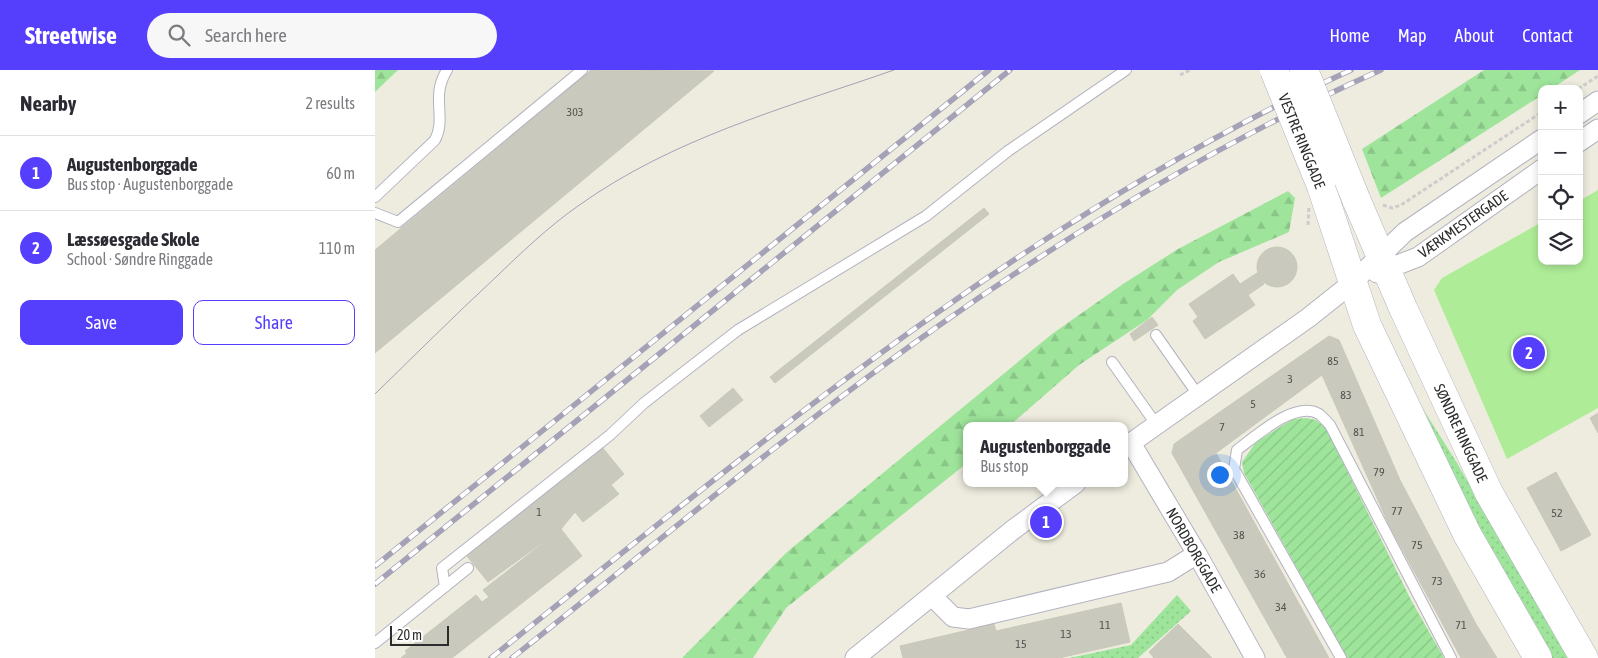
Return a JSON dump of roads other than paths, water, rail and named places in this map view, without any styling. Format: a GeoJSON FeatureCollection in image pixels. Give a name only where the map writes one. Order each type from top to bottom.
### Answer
{"type":"FeatureCollection","features":[{"type":"Feature","properties":{"kind":"main road","name":"VESTRE RINGGADE"},"geometry":{"type":"LineString","coordinates":[[1274,70],[1330,213],[1352,283]]}},
{"type":"Feature","properties":{"kind":"main road","name":"VESTRE RINGGADE"},"geometry":{"type":"LineString","coordinates":[[1304,70],[1356,199]]}},
{"type":"Feature","properties":{"kind":"main road","name":"SØNDRE RINGGADE"},"geometry":{"type":"LineString","coordinates":[[1356,199],[1489,493],[1583,658]]}},
{"type":"Feature","properties":{"kind":"main road"},"geometry":{"type":"LineString","coordinates":[[1352,283],[1367,325],[1467,534],[1538,658]]}},
{"type":"Feature","properties":{"kind":"street"},"geometry":{"type":"LineString","coordinates":[[1583,111],[1598,101]]}},
{"type":"Feature","properties":{"kind":"street"},"geometry":{"type":"LineString","coordinates":[[1583,139],[1598,130]]}},
{"type":"Feature","properties":{"kind":"street","name":"VÆRKMESTERGADE"},"geometry":{"type":"LineString","coordinates":[[1128,445],[1308,318],[1352,283],[1384,262],[1405,232],[1538,142]]}},
{"type":"Feature","properties":{"kind":"street","name":"VÆRKMESTERGADE"},"geometry":{"type":"LineString","coordinates":[[1384,262],[1418,257],[1538,172]]}},
{"type":"Feature","properties":{"kind":"street","name":"NORDBORGGADE"},"geometry":{"type":"LineString","coordinates":[[1128,445],[1197,554],[1255,658]]}},
{"type":"Feature","properties":{"kind":"street"},"geometry":{"type":"LineString","coordinates":[[855,658],[1014,529],[1071,487]]}},
{"type":"Feature","properties":{"kind":"street"},"geometry":{"type":"LineString","coordinates":[[932,596],[953,617],[969,619],[1168,572],[1197,554]]}},
{"type":"Feature","properties":{"kind":"lane"},"geometry":{"type":"LineString","coordinates":[[375,197],[435,140],[439,127],[437,96],[447,70]]}},
{"type":"Feature","properties":{"kind":"lane"},"geometry":{"type":"LineString","coordinates":[[375,213],[398,222],[582,70]]}},
{"type":"Feature","properties":{"kind":"lane"},"geometry":{"type":"LineString","coordinates":[[445,587],[442,568],[610,434],[644,403],[738,330],[926,216],[1008,151],[1126,70]]}},
{"type":"Feature","properties":{"kind":"lane"},"geometry":{"type":"LineString","coordinates":[[1156,335],[1199,395]]}},
{"type":"Feature","properties":{"kind":"lane"},"geometry":{"type":"LineString","coordinates":[[1112,362],[1156,424]]}},
{"type":"Feature","properties":{"kind":"lane"},"geometry":{"type":"LineString","coordinates":[[1341,658],[1234,469],[1237,450],[1292,412],[1304,410],[1318,414],[1330,425],[1451,658]]}},
{"type":"Feature","properties":{"kind":"lane"},"geometry":{"type":"LineString","coordinates":[[375,643],[468,568]]}},
{"type":"Feature","properties":{"kind":"tram line"},"geometry":{"type":"LineString","coordinates":[[375,394],[535,240],[567,214],[614,182],[652,161],[691,143],[771,112],[894,70]]}},
{"type":"Feature","properties":{"kind":"railway"},"geometry":{"type":"LineString","coordinates":[[375,566],[989,70]]}},
{"type":"Feature","properties":{"kind":"railway"},"geometry":{"type":"LineString","coordinates":[[375,584],[1010,70]]}},
{"type":"Feature","properties":{"kind":"railway"},"geometry":{"type":"LineString","coordinates":[[491,658],[798,415],[903,337],[1010,263],[1120,193],[1234,128],[1351,70]]}},
{"type":"Feature","properties":{"kind":"railway"},"geometry":{"type":"LineString","coordinates":[[512,658],[826,408],[987,292],[1096,222],[1207,157],[1322,97],[1381,70]]}},
{"type":"Feature","properties":{"kind":"place","name":"Læssøesgade Skole"},"geometry":{"type":"Point","coordinates":[1529,353]}},
{"type":"Feature","properties":{"kind":"place","name":"Augustenborggade"},"geometry":{"type":"Point","coordinates":[1046,522]}}]}
